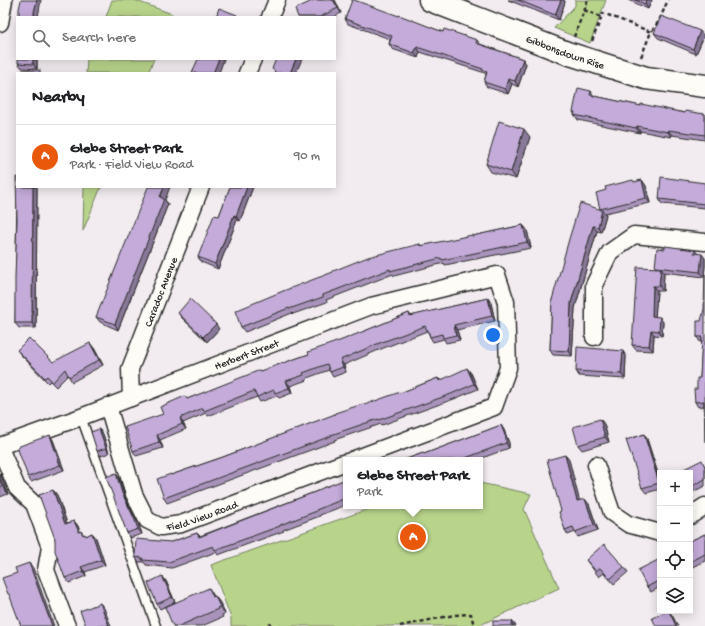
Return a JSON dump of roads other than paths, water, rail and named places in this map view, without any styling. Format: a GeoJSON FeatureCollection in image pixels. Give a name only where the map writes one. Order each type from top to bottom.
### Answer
{"type":"FeatureCollection","features":[{"type":"Feature","properties":{"kind":"street"},"geometry":{"type":"LineString","coordinates":[[0,23],[4,0]]}},
{"type":"Feature","properties":{"kind":"street"},"geometry":{"type":"LineString","coordinates":[[270,16],[277,0]]}},
{"type":"Feature","properties":{"kind":"street","name":"Gibbonsdown Rise"},"geometry":{"type":"LineString","coordinates":[[430,0],[576,56],[646,78],[705,86]]}},
{"type":"Feature","properties":{"kind":"street"},"geometry":{"type":"LineString","coordinates":[[247,72],[253,60]]}},
{"type":"Feature","properties":{"kind":"street","name":"Caradoc Avenue"},"geometry":{"type":"LineString","coordinates":[[131,398],[130,370],[202,188]]}},
{"type":"Feature","properties":{"kind":"street"},"geometry":{"type":"LineString","coordinates":[[594,337],[594,285],[610,252],[634,235],[705,242]]}},
{"type":"Feature","properties":{"kind":"street","name":"Herbert Street"},"geometry":{"type":"LineString","coordinates":[[0,447],[371,306],[497,275],[506,302],[508,368],[494,407],[360,457]]}},
{"type":"Feature","properties":{"kind":"street","name":"Field View Road"},"geometry":{"type":"LineString","coordinates":[[108,406],[134,494],[147,520],[161,527],[181,524],[343,463]]}},
{"type":"Feature","properties":{"kind":"street"},"geometry":{"type":"LineString","coordinates":[[0,447],[17,488],[34,504],[50,547],[46,570],[67,626]]}},
{"type":"Feature","properties":{"kind":"street"},"geometry":{"type":"LineString","coordinates":[[596,465],[612,513],[628,524],[657,532]]}},
{"type":"Feature","properties":{"kind":"street"},"geometry":{"type":"LineString","coordinates":[[693,514],[705,506]]}},
{"type":"Feature","properties":{"kind":"lane"},"geometry":{"type":"LineString","coordinates":[[81,417],[156,626]]}},
{"type":"Feature","properties":{"kind":"place","name":"Glebe Street Park"},"geometry":{"type":"Point","coordinates":[413,537]}}]}
